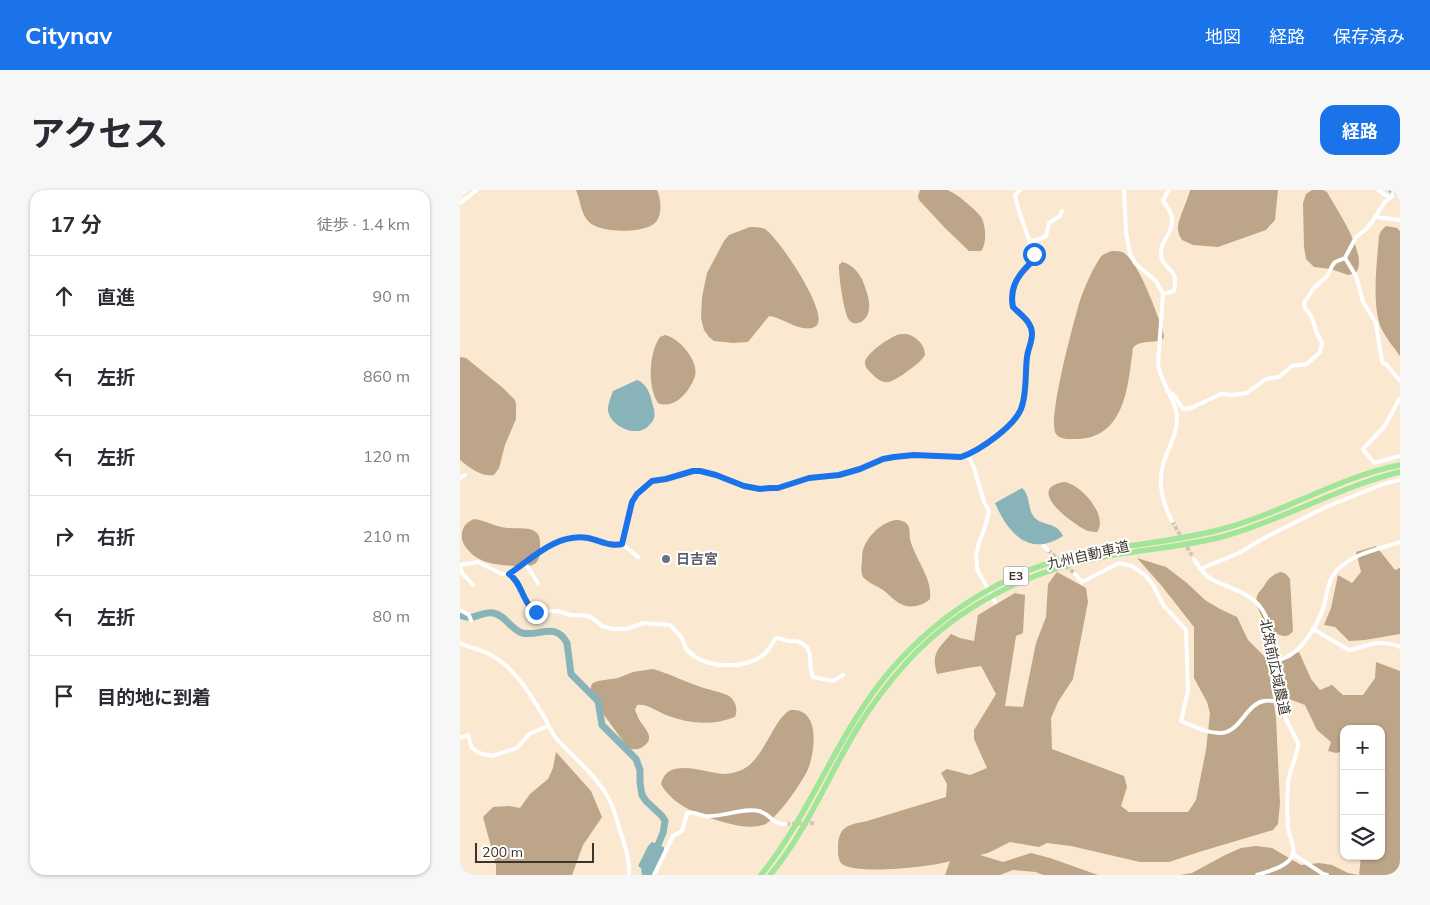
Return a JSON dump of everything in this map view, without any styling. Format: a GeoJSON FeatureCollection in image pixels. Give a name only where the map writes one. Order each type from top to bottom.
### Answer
{"type":"FeatureCollection","features":[{"type":"Feature","properties":{"kind":"highway","name":"九州自動車道"},"geometry":{"type":"LineString","coordinates":[[761,875],[778,854],[848,730],[877,687],[905,654],[942,620],[970,601],[1013,578],[1058,561],[1102,550],[1167,541],[1224,529],[1259,518],[1357,477],[1400,465]]}},
{"type":"Feature","properties":{"kind":"highway","name":"九州自動車道"},"geometry":{"type":"LineString","coordinates":[[770,875],[799,834],[854,733],[886,687],[909,660],[930,640],[946,626],[980,603],[1021,581],[1054,569],[1105,556],[1172,547],[1225,536],[1262,524],[1350,487],[1400,472]]}},
{"type":"Feature","properties":{"kind":"street"},"geometry":{"type":"LineString","coordinates":[[460,203],[477,190]]}},
{"type":"Feature","properties":{"kind":"street"},"geometry":{"type":"LineString","coordinates":[[622,544],[632,502],[637,494],[652,481],[700,471],[744,486],[760,489],[778,488],[809,478],[839,475],[860,469],[883,459],[894,457],[914,455],[961,457],[968,455],[998,435],[1021,408],[1026,387],[1027,356],[1032,334],[1030,326],[1021,313],[1013,307],[1011,300],[1016,279],[1034,258],[1015,195],[1020,190]]}},
{"type":"Feature","properties":{"kind":"street"},"geometry":{"type":"LineString","coordinates":[[1124,190],[1126,232],[1130,254],[1135,263],[1156,281],[1163,294],[1158,364],[1159,372],[1176,410],[1177,419],[1174,436],[1161,473],[1161,484],[1162,497],[1172,521]]}},
{"type":"Feature","properties":{"kind":"street"},"geometry":{"type":"LineString","coordinates":[[1163,294],[1174,291],[1175,284],[1174,273],[1161,256],[1162,246],[1172,226],[1171,215],[1163,200],[1169,190]]}},
{"type":"Feature","properties":{"kind":"street"},"geometry":{"type":"LineString","coordinates":[[1378,190],[1390,198]]}},
{"type":"Feature","properties":{"kind":"street"},"geometry":{"type":"LineString","coordinates":[[1167,391],[1174,395],[1183,409],[1191,408],[1221,394],[1247,393],[1266,379],[1279,377],[1292,366],[1307,364],[1320,352],[1322,343],[1312,317],[1305,308],[1304,303],[1314,288],[1328,275],[1335,262],[1345,258],[1356,237],[1375,218],[1392,196],[1394,190]]}},
{"type":"Feature","properties":{"kind":"street"},"geometry":{"type":"LineString","coordinates":[[1029,241],[1046,236],[1049,223],[1060,216],[1062,212]]}},
{"type":"Feature","properties":{"kind":"street"},"geometry":{"type":"LineString","coordinates":[[1375,218],[1400,220]]}},
{"type":"Feature","properties":{"kind":"street"},"geometry":{"type":"LineString","coordinates":[[1345,258],[1356,276],[1363,302],[1376,323],[1382,362],[1387,365],[1400,381]]}},
{"type":"Feature","properties":{"kind":"street"},"geometry":{"type":"LineString","coordinates":[[1400,398],[1384,427],[1363,449],[1374,463],[1400,456]]}},
{"type":"Feature","properties":{"kind":"street"},"geometry":{"type":"LineString","coordinates":[[968,455],[984,502],[989,511],[976,556],[977,569],[995,602]]}},
{"type":"Feature","properties":{"kind":"street"},"geometry":{"type":"LineString","coordinates":[[460,478],[465,475]]}},
{"type":"Feature","properties":{"kind":"street"},"geometry":{"type":"LineString","coordinates":[[1200,569],[1239,553],[1266,537],[1326,507],[1383,484],[1400,480]]}},
{"type":"Feature","properties":{"kind":"street"},"geometry":{"type":"LineString","coordinates":[[473,585],[462,573],[460,566],[478,562],[502,574],[509,574],[548,545],[571,538],[587,538],[604,543],[622,544],[638,557]]}},
{"type":"Feature","properties":{"kind":"street"},"geometry":{"type":"LineString","coordinates":[[1274,661],[1288,657],[1299,648],[1313,629],[1323,608],[1331,578],[1338,569],[1356,556],[1400,542]]}},
{"type":"Feature","properties":{"kind":"street"},"geometry":{"type":"LineString","coordinates":[[1044,546],[1048,550]]}},
{"type":"Feature","properties":{"kind":"street","name":"北筑前広域農道"},"geometry":{"type":"LineString","coordinates":[[1194,559],[1207,576],[1250,596],[1262,609],[1267,618],[1280,702],[1284,717],[1298,743],[1288,783],[1288,825],[1293,854]]}},
{"type":"Feature","properties":{"kind":"street"},"geometry":{"type":"LineString","coordinates":[[524,563],[538,583]]}},
{"type":"Feature","properties":{"kind":"street"},"geometry":{"type":"LineString","coordinates":[[1075,574],[1082,582],[1115,564],[1132,566],[1146,576],[1164,606],[1186,630],[1188,691],[1181,721],[1222,733],[1233,728],[1255,705],[1263,701],[1280,702]]}},
{"type":"Feature","properties":{"kind":"street"},"geometry":{"type":"LineString","coordinates":[[509,574],[515,580],[531,608],[536,612],[557,611],[571,615],[588,616],[602,626],[618,629],[626,629],[644,623],[670,626],[682,639],[687,651],[717,665],[734,665],[759,658],[770,648],[776,638],[797,641],[805,645],[810,654],[812,677],[833,681],[843,675]]}},
{"type":"Feature","properties":{"kind":"street"},"geometry":{"type":"LineString","coordinates":[[460,610],[469,615],[471,620]]}},
{"type":"Feature","properties":{"kind":"street"},"geometry":{"type":"LineString","coordinates":[[1313,629],[1349,650],[1356,650],[1365,645],[1380,643],[1392,643],[1400,647]]}},
{"type":"Feature","properties":{"kind":"street"},"geometry":{"type":"LineString","coordinates":[[460,643],[486,652],[522,680],[555,737],[582,764],[609,799],[629,858],[629,875]]}},
{"type":"Feature","properties":{"kind":"street"},"geometry":{"type":"LineString","coordinates":[[460,738],[468,735],[472,748],[479,753],[492,756],[517,748],[529,734],[548,726]]}},
{"type":"Feature","properties":{"kind":"street"},"geometry":{"type":"LineString","coordinates":[[654,875],[673,836],[682,831],[687,813],[692,812],[706,816],[753,810],[762,811],[779,824],[786,824]]}},
{"type":"Feature","properties":{"kind":"street"},"geometry":{"type":"LineString","coordinates":[[1257,875],[1288,862],[1293,854],[1327,875]]}},
{"type":"Feature","properties":{"kind":"shaded area"},"geometry":{"type":"Polygon","coordinates":[[[576,190],[657,190],[660,198],[658,220],[649,227],[621,231],[594,226],[582,211],[576,190]]]}},
{"type":"Feature","properties":{"kind":"shaded area"},"geometry":{"type":"Polygon","coordinates":[[[920,190],[951,191],[975,210],[983,220],[985,229],[985,239],[981,251],[969,251],[945,228],[919,200],[920,190]]]}},
{"type":"Feature","properties":{"kind":"shaded area"},"geometry":{"type":"Polygon","coordinates":[[[1190,190],[1278,190],[1275,220],[1266,230],[1218,247],[1193,245],[1182,240],[1178,229],[1190,190]]]}},
{"type":"Feature","properties":{"kind":"shaded area"},"geometry":{"type":"Polygon","coordinates":[[[1312,190],[1327,192],[1344,220],[1358,255],[1359,265],[1356,273],[1348,275],[1331,269],[1314,267],[1306,259],[1303,203],[1306,194],[1312,190]]]}},
{"type":"Feature","properties":{"kind":"shaded area"},"geometry":{"type":"Polygon","coordinates":[[[1386,226],[1397,228],[1400,231],[1400,356],[1382,330],[1377,309],[1376,284],[1379,236],[1386,226]]]}},
{"type":"Feature","properties":{"kind":"shaded area"},"geometry":{"type":"Polygon","coordinates":[[[750,227],[765,229],[781,246],[810,293],[819,319],[816,326],[805,328],[769,316],[748,342],[714,341],[704,330],[701,318],[702,297],[707,273],[729,235],[750,227]]]}},
{"type":"Feature","properties":{"kind":"shaded area"},"geometry":{"type":"Polygon","coordinates":[[[1112,251],[1124,253],[1136,267],[1151,298],[1164,336],[1163,339],[1139,344],[1133,348],[1122,406],[1115,419],[1106,429],[1094,436],[1078,439],[1063,438],[1056,434],[1054,426],[1055,412],[1061,375],[1074,321],[1083,291],[1093,270],[1101,257],[1112,251]]]}},
{"type":"Feature","properties":{"kind":"shaded area"},"geometry":{"type":"Polygon","coordinates":[[[842,262],[851,266],[858,273],[868,296],[868,313],[866,318],[858,323],[850,321],[846,312],[839,273],[839,265],[842,262]]]}},
{"type":"Feature","properties":{"kind":"shaded area"},"geometry":{"type":"Polygon","coordinates":[[[905,334],[919,341],[925,351],[925,355],[905,373],[891,381],[884,382],[867,368],[866,359],[889,339],[905,334]]]}},
{"type":"Feature","properties":{"kind":"shaded area"},"geometry":{"type":"Polygon","coordinates":[[[665,335],[682,345],[691,357],[695,370],[695,376],[690,388],[681,398],[670,404],[658,403],[654,396],[651,379],[652,360],[656,343],[660,337],[665,335]]]}},
{"type":"Feature","properties":{"kind":"shaded area"},"geometry":{"type":"Polygon","coordinates":[[[460,357],[466,358],[515,400],[516,419],[505,445],[499,468],[494,475],[480,473],[460,460],[460,357]]]}},
{"type":"Feature","properties":{"kind":"shaded area"},"geometry":{"type":"Polygon","coordinates":[[[1064,482],[1078,488],[1091,502],[1099,518],[1100,525],[1097,532],[1087,531],[1076,524],[1060,512],[1049,497],[1049,491],[1053,485],[1064,482]]]}},
{"type":"Feature","properties":{"kind":"shaded area"},"geometry":{"type":"Polygon","coordinates":[[[474,519],[503,527],[534,531],[538,534],[540,540],[538,561],[532,565],[515,566],[496,564],[478,559],[467,549],[462,538],[464,526],[474,519]]]}},
{"type":"Feature","properties":{"kind":"shaded area"},"geometry":{"type":"Polygon","coordinates":[[[896,520],[904,521],[908,526],[912,547],[929,584],[930,599],[916,606],[904,606],[898,603],[883,590],[865,579],[862,574],[863,552],[868,540],[880,527],[896,520]]]}},
{"type":"Feature","properties":{"kind":"shaded area"},"geometry":{"type":"Polygon","coordinates":[[[1376,546],[1395,570],[1400,568],[1400,634],[1349,641],[1335,627],[1324,625],[1331,608],[1338,575],[1352,583],[1361,572],[1356,552],[1376,546]]]}},
{"type":"Feature","properties":{"kind":"shaded area"},"geometry":{"type":"Polygon","coordinates":[[[1137,558],[1166,567],[1205,600],[1237,617],[1248,640],[1267,659],[1276,718],[1280,803],[1278,824],[1273,830],[1169,862],[1140,862],[1071,846],[1047,843],[1039,847],[1010,842],[980,855],[1003,862],[1031,853],[1098,875],[1043,875],[1036,872],[1013,870],[1000,875],[945,875],[950,861],[928,866],[894,869],[862,869],[842,864],[838,857],[838,841],[845,828],[946,797],[947,784],[941,773],[947,769],[970,775],[987,768],[974,739],[974,730],[996,694],[981,666],[937,674],[935,656],[951,634],[974,641],[978,615],[1015,593],[1025,595],[1023,633],[1016,636],[1005,706],[1023,707],[1036,643],[1046,617],[1048,584],[1057,572],[1086,588],[1088,602],[1073,679],[1058,702],[1051,718],[1052,749],[1124,776],[1127,787],[1121,806],[1129,812],[1188,812],[1196,800],[1206,750],[1210,713],[1207,702],[1194,678],[1194,627],[1137,558]]]}},
{"type":"Feature","properties":{"kind":"shaded area"},"geometry":{"type":"Polygon","coordinates":[[[1281,572],[1290,579],[1293,631],[1288,636],[1281,636],[1268,626],[1259,610],[1257,602],[1258,595],[1267,581],[1273,575],[1281,572]]]}},
{"type":"Feature","properties":{"kind":"shaded area"},"geometry":{"type":"Polygon","coordinates":[[[1299,652],[1311,679],[1320,690],[1332,685],[1343,695],[1363,695],[1375,678],[1376,662],[1400,671],[1400,875],[1359,875],[1361,860],[1385,860],[1385,725],[1340,725],[1340,752],[1328,751],[1331,742],[1317,730],[1305,705],[1289,699],[1281,657],[1299,652]]]}},
{"type":"Feature","properties":{"kind":"shaded area"},"geometry":{"type":"Polygon","coordinates":[[[653,669],[729,696],[736,706],[735,717],[718,722],[700,723],[666,715],[645,705],[637,705],[635,710],[648,734],[649,740],[640,748],[628,748],[591,697],[591,686],[598,681],[653,669]]]}},
{"type":"Feature","properties":{"kind":"shaded area"},"geometry":{"type":"Polygon","coordinates":[[[791,710],[802,712],[811,722],[814,738],[812,755],[808,769],[801,782],[774,817],[763,825],[743,826],[703,816],[689,810],[676,801],[661,784],[665,775],[671,770],[679,768],[729,774],[747,767],[762,750],[779,721],[791,710]]]}},
{"type":"Feature","properties":{"kind":"shaded area"},"geometry":{"type":"Polygon","coordinates":[[[556,752],[591,791],[602,817],[583,845],[572,875],[496,875],[496,865],[483,817],[493,807],[509,806],[520,808],[530,794],[548,779],[553,768],[556,752]]]}},
{"type":"Feature","properties":{"kind":"shaded area"},"geometry":{"type":"Polygon","coordinates":[[[1256,846],[1272,848],[1301,865],[1319,863],[1332,865],[1348,873],[1359,875],[1180,875],[1192,873],[1241,848],[1256,846]]]}},
{"type":"Feature","properties":{"kind":"water"},"geometry":{"type":"Polygon","coordinates":[[[637,380],[644,385],[649,393],[654,408],[654,419],[640,431],[633,431],[614,422],[608,407],[613,391],[637,380]]]}},
{"type":"Feature","properties":{"kind":"water"},"geometry":{"type":"Polygon","coordinates":[[[1022,488],[1027,495],[1030,510],[1034,517],[1057,528],[1063,536],[1051,542],[1030,543],[1021,539],[1006,524],[995,503],[1022,488]]]}},
{"type":"Feature","properties":{"kind":"water"},"geometry":{"type":"Polygon","coordinates":[[[652,842],[664,847],[664,853],[653,875],[642,875],[641,868],[638,866],[652,842]]]}},
{"type":"Feature","properties":{"kind":"waterway"},"geometry":{"type":"LineString","coordinates":[[1392,190],[1400,193]]}},
{"type":"Feature","properties":{"kind":"waterway"},"geometry":{"type":"LineString","coordinates":[[460,615],[473,617],[484,613],[493,613],[501,616],[522,633],[552,631],[562,636],[567,643],[571,674],[598,701],[602,725],[636,759],[640,770],[642,795],[665,821],[663,833],[655,852]]}},
{"type":"Feature","properties":{"kind":"tunnel"},"geometry":{"type":"LineString","coordinates":[[1172,521],[1194,559]]}},
{"type":"Feature","properties":{"kind":"tunnel"},"geometry":{"type":"LineString","coordinates":[[1048,550],[1075,574]]}},
{"type":"Feature","properties":{"kind":"tunnel"},"geometry":{"type":"LineString","coordinates":[[786,824],[814,823]]}},
{"type":"Feature","properties":{"kind":"place","name":"日吉宮"},"geometry":{"type":"Point","coordinates":[666,559]}},
{"type":"Feature","properties":{"kind":"route"},"geometry":{"type":"LineString","coordinates":[[536,612],[528,604],[513,576],[509,574],[548,545],[562,540],[587,538],[604,543],[622,544],[632,502],[637,494],[652,481],[700,471],[744,486],[760,489],[778,488],[805,481],[809,478],[839,475],[860,469],[883,459],[894,457],[925,455],[961,457],[968,455],[987,443],[1009,424],[1021,408],[1026,387],[1027,356],[1032,334],[1030,326],[1021,313],[1013,307],[1011,300],[1016,279],[1032,262],[1034,254]]}}]}
